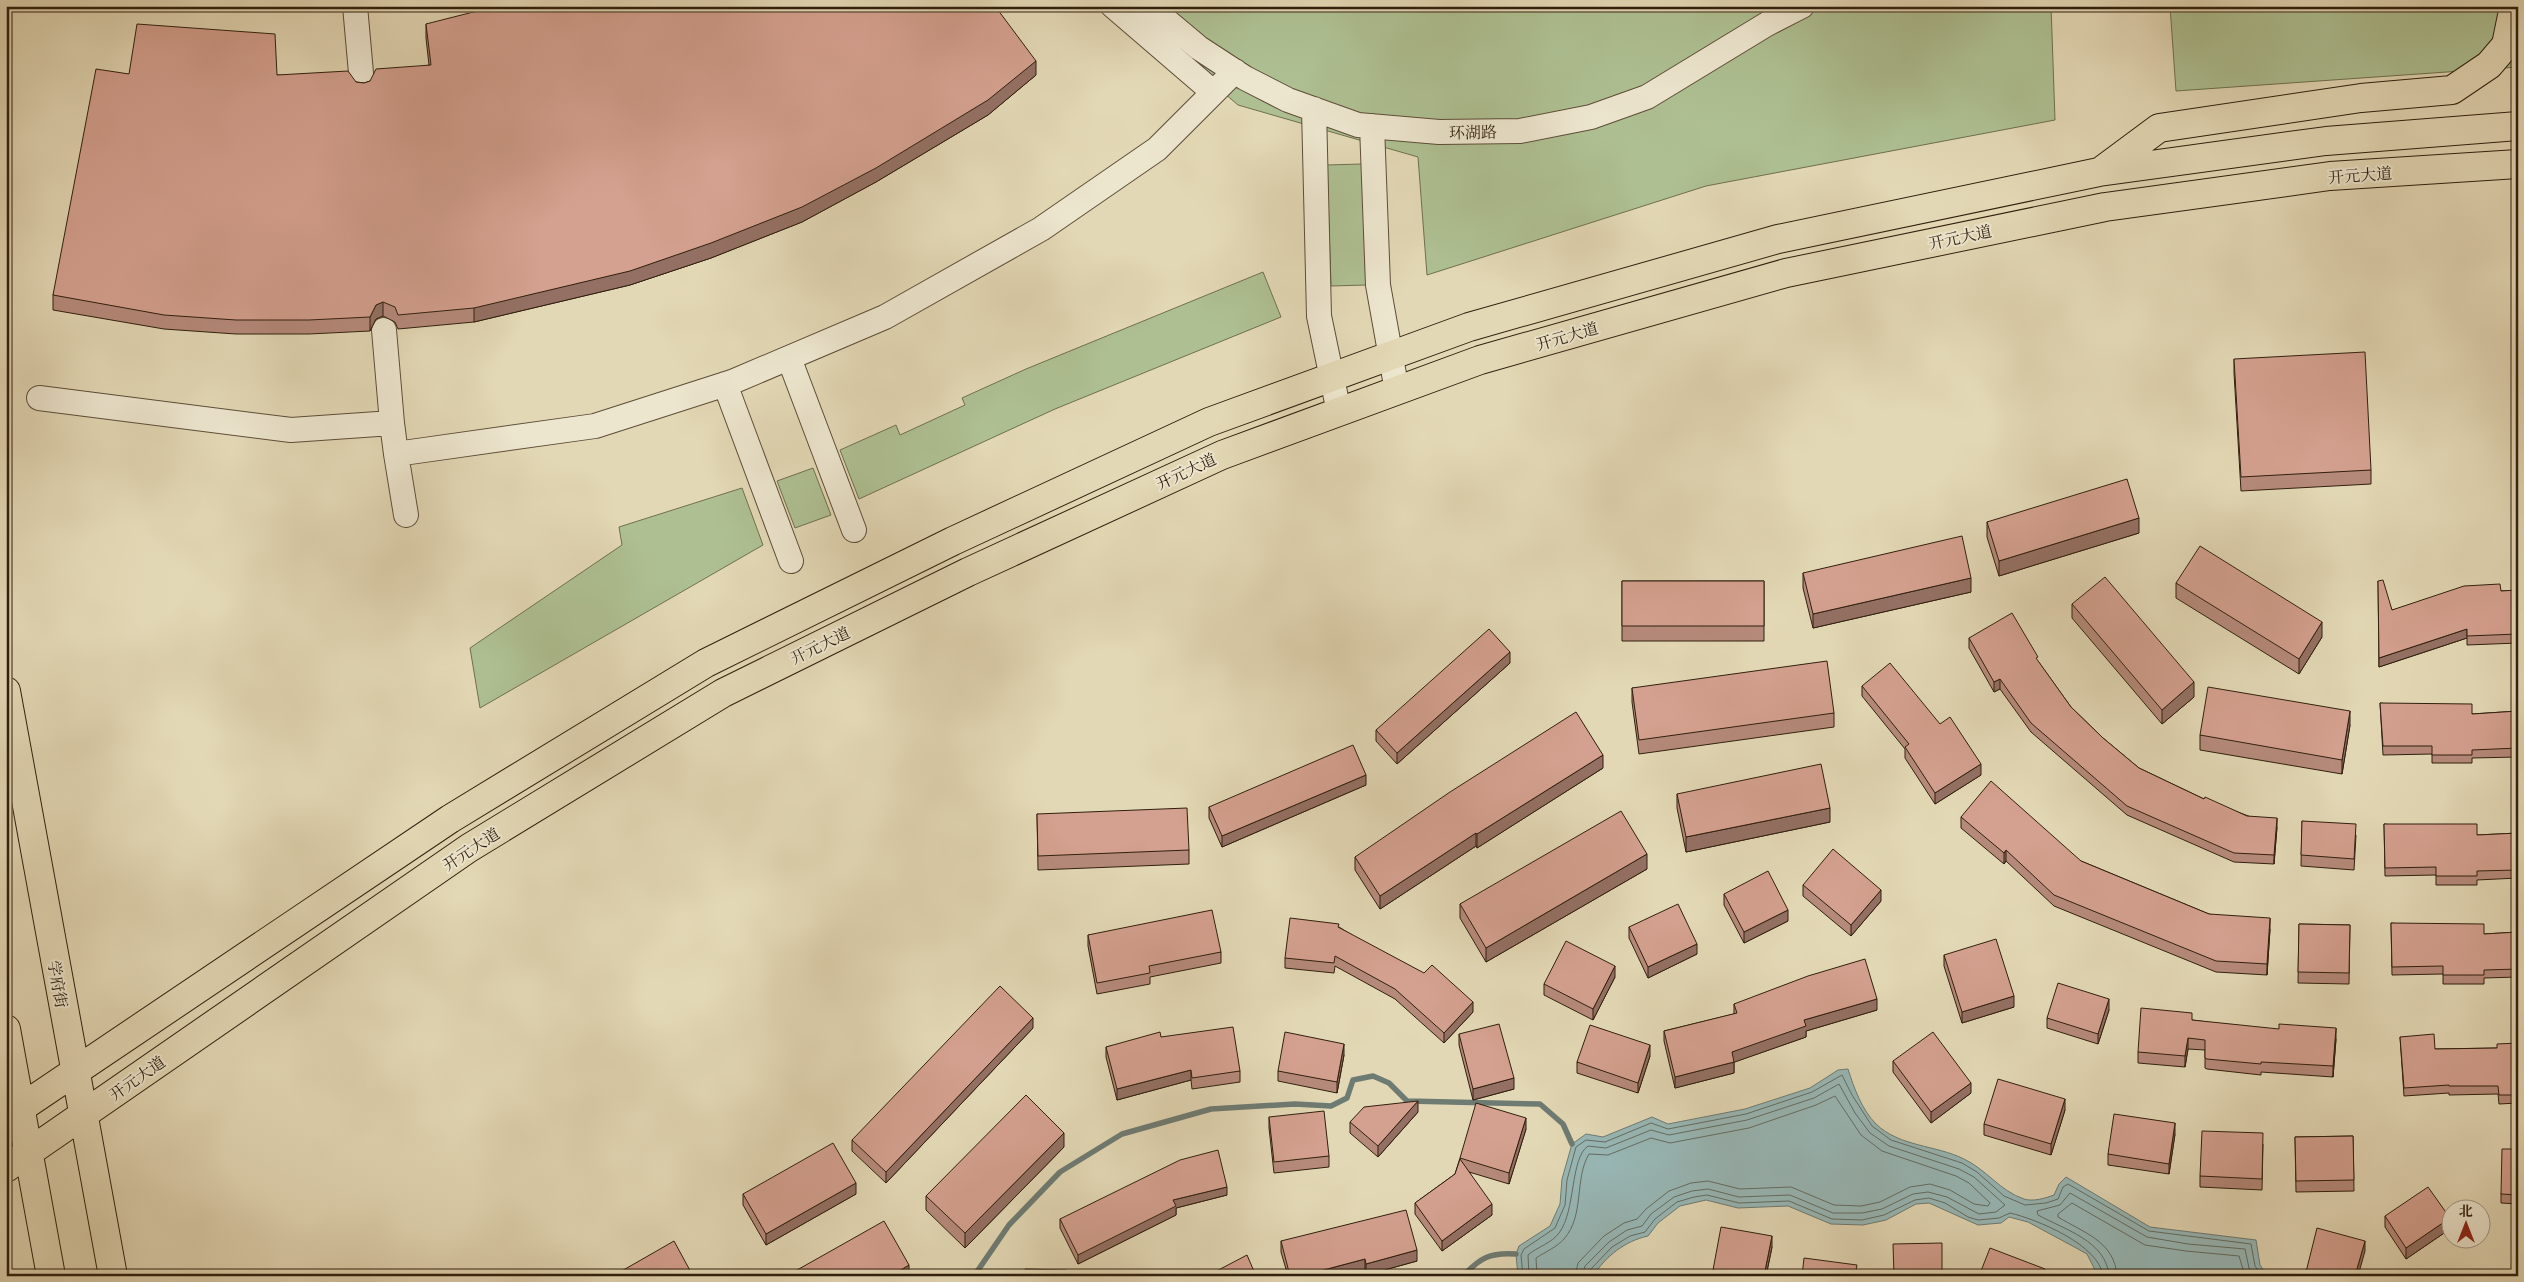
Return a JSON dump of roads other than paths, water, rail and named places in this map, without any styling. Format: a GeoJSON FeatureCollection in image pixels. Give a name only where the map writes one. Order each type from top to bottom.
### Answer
{"type":"FeatureCollection","features":[{"type":"Feature","properties":{"kind":"main road"},"geometry":{"type":"LineString","coordinates":[[2099,172],[2159,128],[2361,98],[2452,90],[2489,65],[2506,45],[2514,6]]}},
{"type":"Feature","properties":{"kind":"main road"},"geometry":{"type":"LineString","coordinates":[[13,1113],[74,1074],[450,819],[706,663],[953,541],[1209,422],[1469,327],[1778,239],[2099,172],[2326,141],[2518,126]]}},
{"type":"Feature","properties":{"kind":"main road","name":"开元大道"},"geometry":{"type":"LineString","coordinates":[[17,1160],[469,848],[723,694],[968,572],[1222,455],[1480,360],[1786,273],[2100,208],[2330,176],[2518,164]]}},
{"type":"Feature","properties":{"kind":"main road","name":"学府街"},"geometry":{"type":"LineString","coordinates":[[6,691],[74,1074],[113,1276]]}},
{"type":"Feature","properties":{"kind":"main road"},"geometry":{"type":"LineString","coordinates":[[6,1029],[17,1160],[51,1276]]}},
{"type":"Feature","properties":{"kind":"street"},"geometry":{"type":"LineString","coordinates":[[355,6],[362,84]]}},
{"type":"Feature","properties":{"kind":"street"},"geometry":{"type":"LineString","coordinates":[[1113,6],[1214,92]]}},
{"type":"Feature","properties":{"kind":"street","name":"环湖路"},"geometry":{"type":"LineString","coordinates":[[1149,6],[1199,48],[1235,71],[1288,100],[1358,125],[1439,132],[1520,131],[1592,117],[1647,97],[1767,24],[1802,6]]}},
{"type":"Feature","properties":{"kind":"street"},"geometry":{"type":"LineString","coordinates":[[396,454],[595,426],[725,384],[885,317],[1041,229],[1157,149],[1235,71]]}},
{"type":"Feature","properties":{"kind":"street"},"geometry":{"type":"LineString","coordinates":[[1314,109],[1318,316],[1339,412]]}},
{"type":"Feature","properties":{"kind":"street"},"geometry":{"type":"LineString","coordinates":[[1372,126],[1378,285],[1397,391]]}},
{"type":"Feature","properties":{"kind":"street"},"geometry":{"type":"LineString","coordinates":[[384,330],[392,423],[406,515]]}},
{"type":"Feature","properties":{"kind":"street"},"geometry":{"type":"LineString","coordinates":[[789,358],[854,530]]}},
{"type":"Feature","properties":{"kind":"street"},"geometry":{"type":"LineString","coordinates":[[725,384],[791,561]]}},
{"type":"Feature","properties":{"kind":"street"},"geometry":{"type":"LineString","coordinates":[[39,398],[291,430],[392,423]]}},
{"type":"Feature","properties":{"kind":"water"},"geometry":{"type":"Polygon","coordinates":[[[1848,1069],[1856,1091],[1871,1118],[1886,1132],[1896,1137],[1964,1159],[2008,1191],[2024,1199],[2035,1200],[2054,1195],[2059,1184],[2066,1177],[2150,1227],[2256,1240],[2260,1265],[2267,1276],[2098,1276],[2087,1254],[2028,1222],[2009,1217],[2001,1223],[1978,1225],[1929,1203],[1916,1204],[1886,1220],[1863,1225],[1831,1224],[1788,1206],[1738,1208],[1706,1200],[1680,1206],[1658,1223],[1648,1236],[1617,1250],[1593,1276],[1518,1276],[1516,1254],[1519,1246],[1550,1226],[1560,1204],[1562,1179],[1572,1144],[1586,1134],[1603,1137],[1652,1117],[1668,1124],[1745,1109],[1810,1088],[1838,1070],[1848,1069]]]}},
{"type":"Feature","properties":{"kind":"waterway"},"geometry":{"type":"LineString","coordinates":[[974,1276],[1009,1225],[1060,1172],[1122,1134],[1211,1109],[1295,1104],[1331,1106],[1347,1098],[1353,1080],[1373,1076],[1389,1083],[1407,1101],[1540,1104],[1563,1124],[1572,1144]]}},
{"type":"Feature","properties":{"kind":"waterway"},"geometry":{"type":"LineString","coordinates":[[1463,1276],[1480,1261],[1492,1255],[1516,1254]]}}]}
